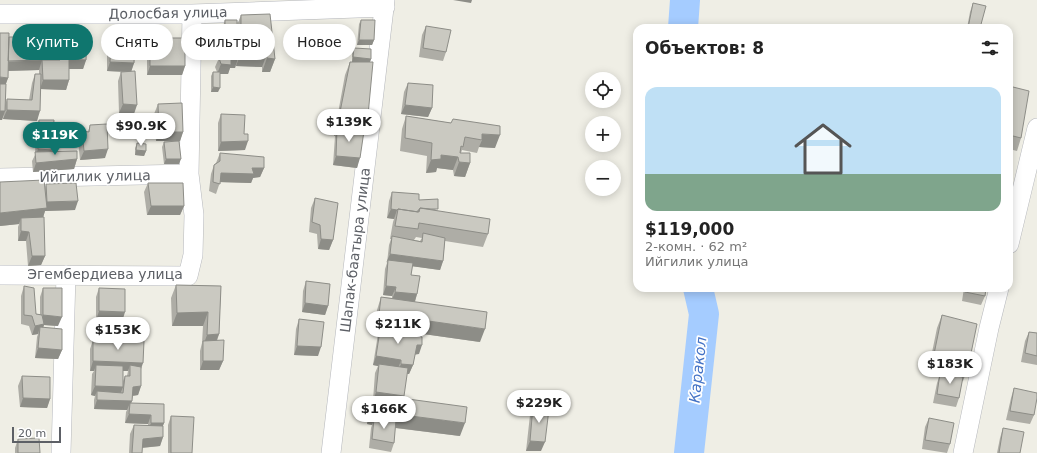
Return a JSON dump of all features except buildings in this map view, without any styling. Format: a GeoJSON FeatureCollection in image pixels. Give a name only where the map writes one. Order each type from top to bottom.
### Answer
{"type":"FeatureCollection","features":[{"type":"Feature","properties":{"kind":"street","name":"Долосбая улица"},"geometry":{"type":"LineString","coordinates":[[0,14],[192,14],[385,3]]}},
{"type":"Feature","properties":{"kind":"street","name":"Шапак-баатыра улица"},"geometry":{"type":"LineString","coordinates":[[331,453],[385,3]]}},
{"type":"Feature","properties":{"kind":"street","name":"Эгембердиева улица"},"geometry":{"type":"LineString","coordinates":[[0,275],[188,276],[193,255],[194,215],[190,174],[192,14]]}},
{"type":"Feature","properties":{"kind":"street"},"geometry":{"type":"LineString","coordinates":[[1013,227],[1037,128]]}},
{"type":"Feature","properties":{"kind":"street","name":"Ийгилик улица"},"geometry":{"type":"LineString","coordinates":[[0,178],[190,174]]}},
{"type":"Feature","properties":{"kind":"street"},"geometry":{"type":"LineString","coordinates":[[61,453],[66,275]]}},
{"type":"Feature","properties":{"kind":"street"},"geometry":{"type":"LineString","coordinates":[[963,453],[997,292]]}},
{"type":"Feature","properties":{"kind":"waterway","name":"Каракол"},"geometry":{"type":"LineString","coordinates":[[683,24],[685,0]]}},
{"type":"Feature","properties":{"kind":"waterway","name":"Каракол"},"geometry":{"type":"LineString","coordinates":[[689,453],[704,314],[699,292]]}}]}
